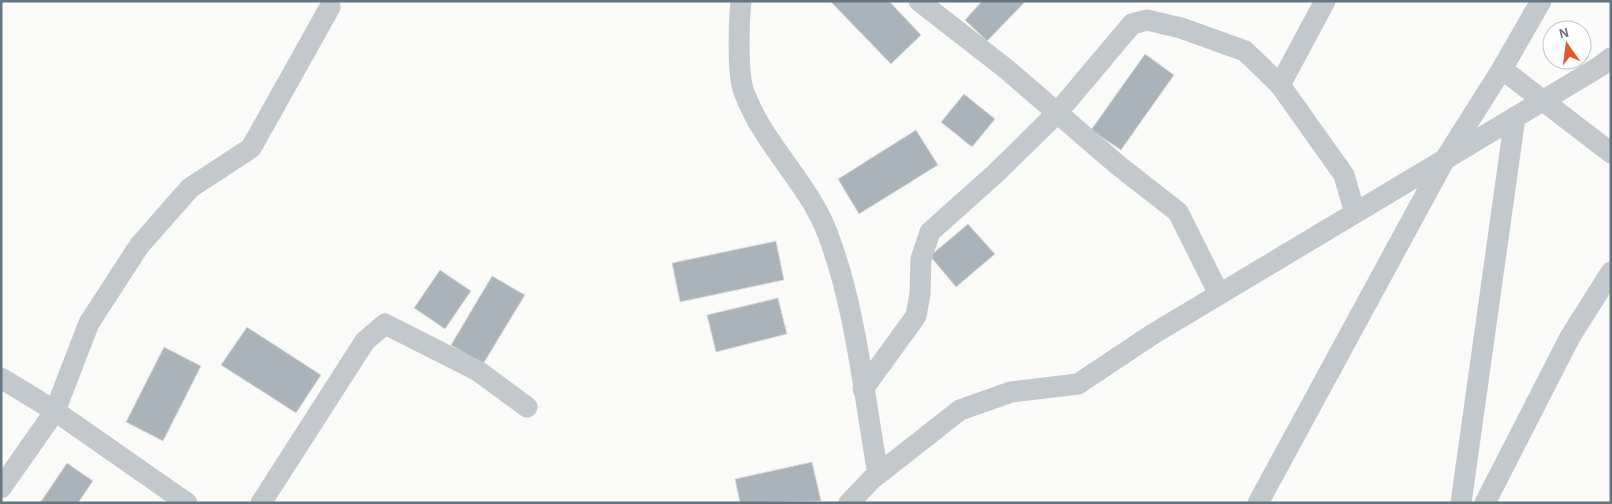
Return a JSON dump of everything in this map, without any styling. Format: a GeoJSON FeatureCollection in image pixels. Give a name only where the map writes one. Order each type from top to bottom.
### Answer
{"type":"FeatureCollection","features":[{"type":"Feature","properties":{"kind":"street"},"geometry":{"type":"LineString","coordinates":[[741,1],[739,26],[743,91],[774,149],[807,191],[827,232],[843,285],[878,474]]}},
{"type":"Feature","properties":{"kind":"street"},"geometry":{"type":"LineString","coordinates":[[919,1],[1005,68],[1119,166],[1178,212],[1219,294]]}},
{"type":"Feature","properties":{"kind":"street"},"geometry":{"type":"LineString","coordinates":[[1280,85],[1325,1]]}},
{"type":"Feature","properties":{"kind":"street"},"geometry":{"type":"LineString","coordinates":[[1258,503],[1445,159],[1502,69],[1541,1]]}},
{"type":"Feature","properties":{"kind":"street"},"geometry":{"type":"LineString","coordinates":[[1,488],[55,411],[89,323],[139,246],[190,188],[251,148],[330,8]]}},
{"type":"Feature","properties":{"kind":"street"},"geometry":{"type":"LineString","coordinates":[[863,389],[916,316],[920,294],[921,259],[930,232],[996,173],[1057,113],[1132,24],[1147,20],[1181,28],[1245,52],[1280,85],[1344,174],[1356,212]]}},
{"type":"Feature","properties":{"kind":"street"},"geometry":{"type":"LineString","coordinates":[[849,503],[878,474],[960,410],[1012,392],[1078,384],[1219,294],[1611,58]]}},
{"type":"Feature","properties":{"kind":"street"},"geometry":{"type":"LineString","coordinates":[[1502,69],[1611,153]]}},
{"type":"Feature","properties":{"kind":"street"},"geometry":{"type":"LineString","coordinates":[[1461,503],[1515,117]]}},
{"type":"Feature","properties":{"kind":"street"},"geometry":{"type":"LineString","coordinates":[[1486,503],[1570,336],[1611,272]]}},
{"type":"Feature","properties":{"kind":"street"},"geometry":{"type":"LineString","coordinates":[[261,503],[365,341],[385,324],[478,371],[527,407]]}},
{"type":"Feature","properties":{"kind":"street"},"geometry":{"type":"LineString","coordinates":[[1,378],[55,411],[187,503]]}},
{"type":"Feature","properties":{"kind":"building"},"geometry":{"type":"Polygon","coordinates":[[[830,1],[889,1],[921,35],[891,64],[830,1]]]}},
{"type":"Feature","properties":{"kind":"building"},"geometry":{"type":"Polygon","coordinates":[[[982,1],[1022,1],[1024,3],[987,41],[965,20],[982,1]]]}},
{"type":"Feature","properties":{"kind":"building"},"geometry":{"type":"Polygon","coordinates":[[[1145,54],[1174,75],[1121,150],[1091,130],[1145,54]]]}},
{"type":"Feature","properties":{"kind":"building"},"geometry":{"type":"Polygon","coordinates":[[[964,94],[995,119],[972,147],[941,122],[964,94]]]}},
{"type":"Feature","properties":{"kind":"building"},"geometry":{"type":"Polygon","coordinates":[[[916,130],[938,165],[859,214],[838,179],[916,130]]]}},
{"type":"Feature","properties":{"kind":"building"},"geometry":{"type":"Polygon","coordinates":[[[968,224],[995,254],[956,287],[930,256],[968,224]]]}},
{"type":"Feature","properties":{"kind":"building"},"geometry":{"type":"Polygon","coordinates":[[[776,241],[784,280],[680,302],[672,263],[776,241]]]}},
{"type":"Feature","properties":{"kind":"building"},"geometry":{"type":"Polygon","coordinates":[[[440,270],[471,291],[445,329],[414,308],[440,270]]]}},
{"type":"Feature","properties":{"kind":"building"},"geometry":{"type":"Polygon","coordinates":[[[492,276],[525,295],[483,364],[451,345],[492,276]]]}},
{"type":"Feature","properties":{"kind":"building"},"geometry":{"type":"Polygon","coordinates":[[[778,298],[787,334],[716,352],[707,315],[778,298]]]}},
{"type":"Feature","properties":{"kind":"building"},"geometry":{"type":"Polygon","coordinates":[[[247,327],[321,375],[296,413],[221,365],[247,327]]]}},
{"type":"Feature","properties":{"kind":"building"},"geometry":{"type":"Polygon","coordinates":[[[164,347],[201,366],[163,441],[126,422],[164,347]]]}},
{"type":"Feature","properties":{"kind":"building"},"geometry":{"type":"Polygon","coordinates":[[[812,462],[821,501],[740,503],[735,479],[812,462]]]}},
{"type":"Feature","properties":{"kind":"building"},"geometry":{"type":"Polygon","coordinates":[[[67,463],[93,481],[78,503],[40,503],[67,463]]]}}]}
